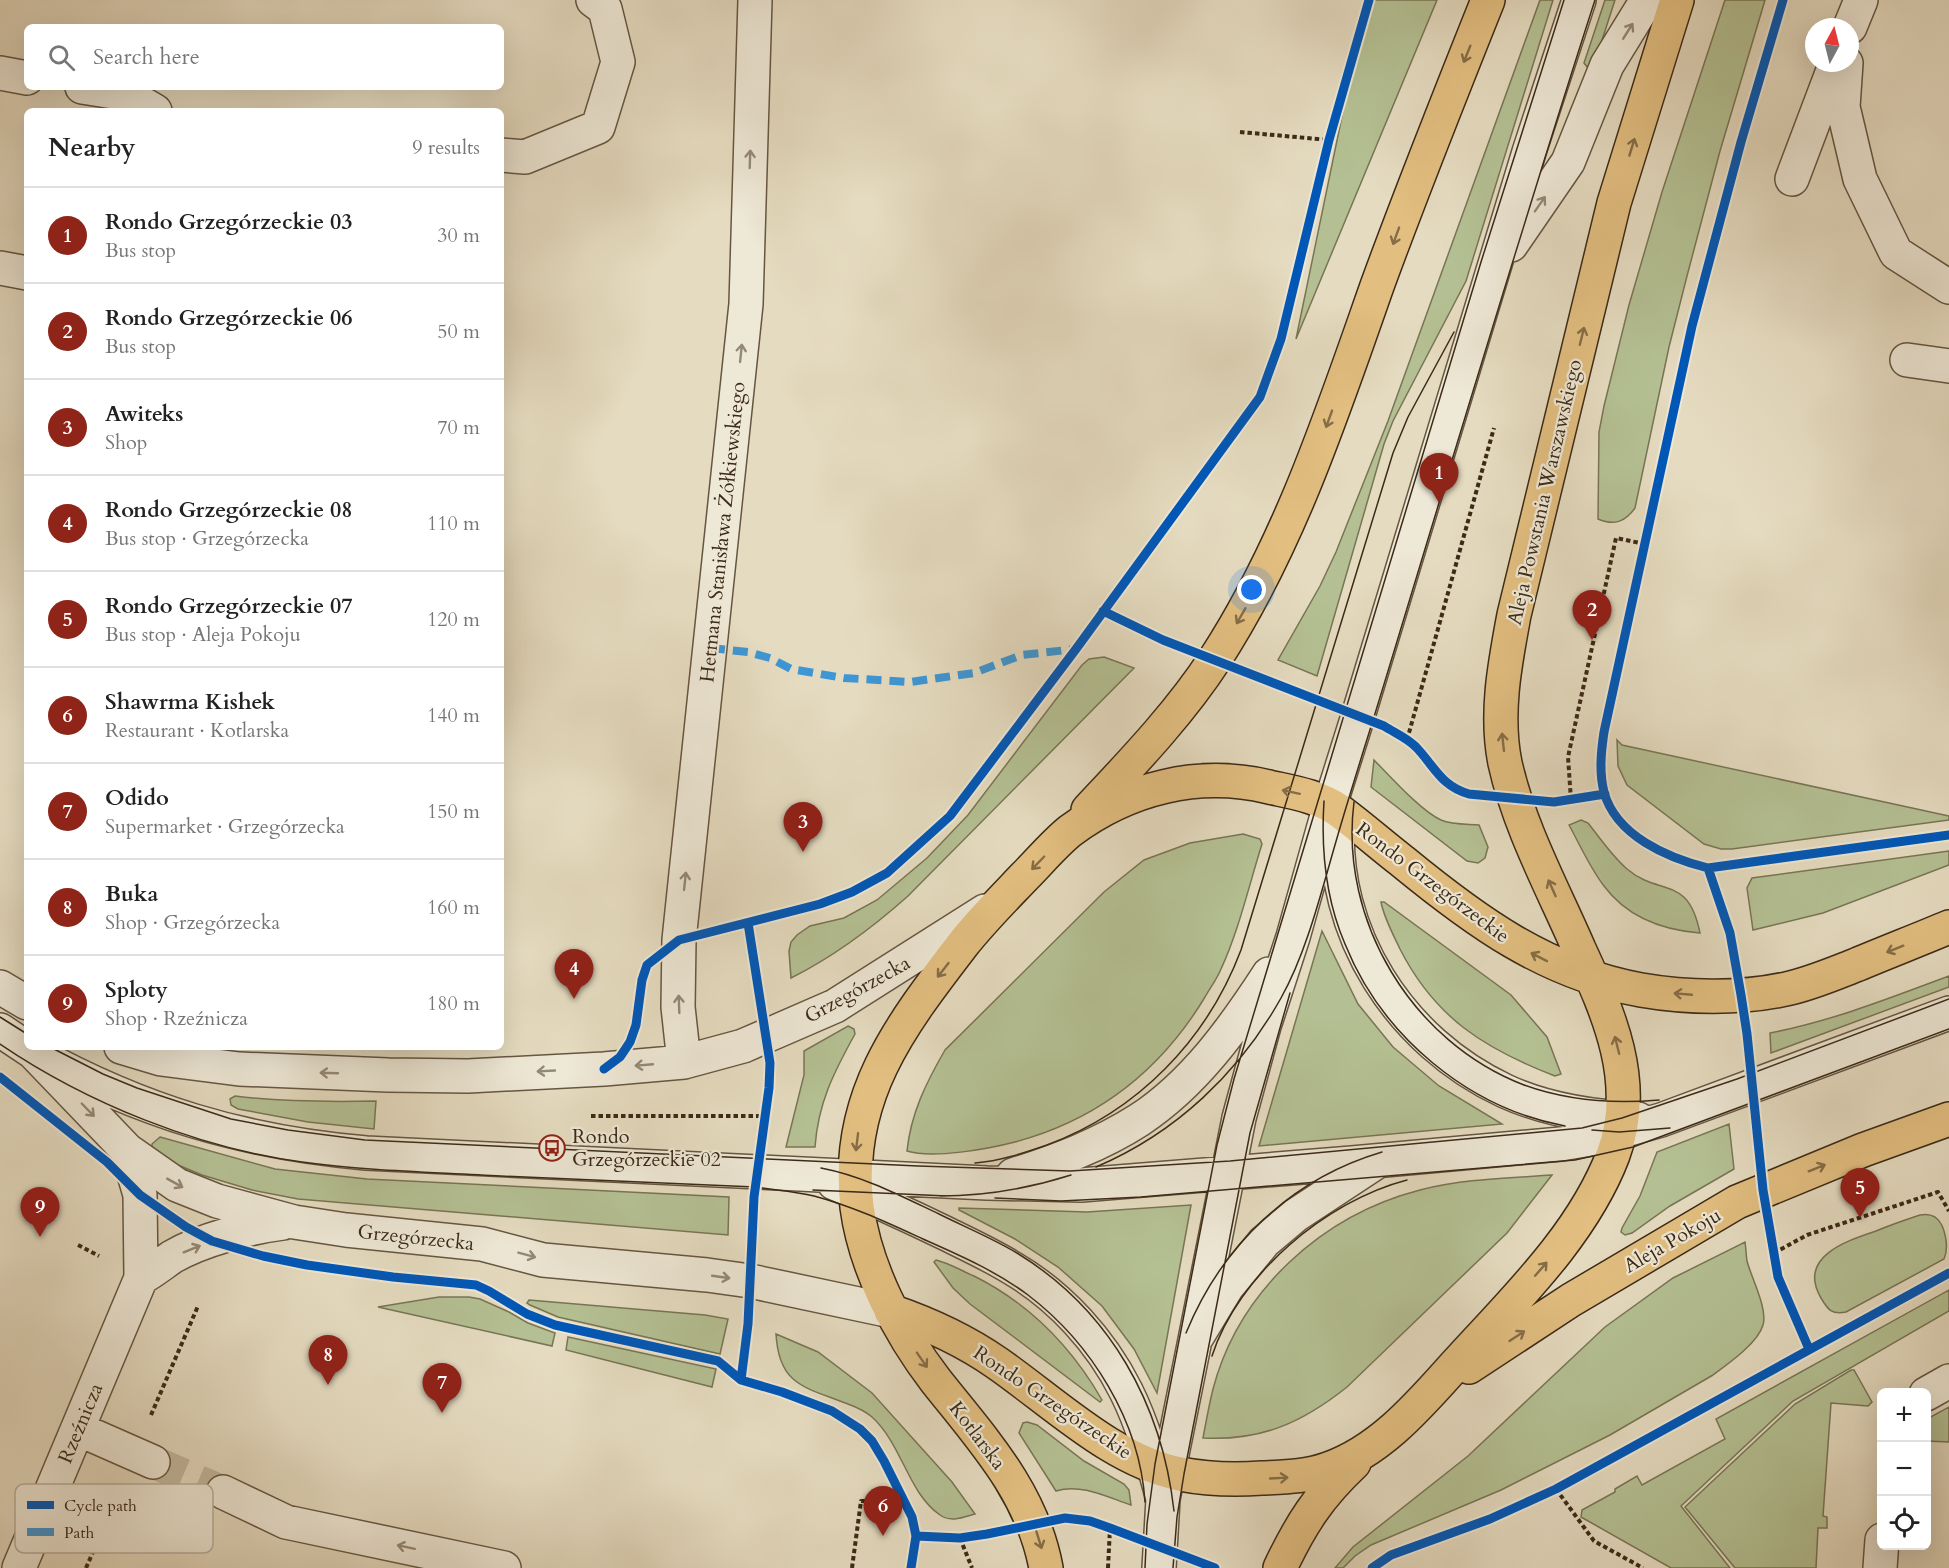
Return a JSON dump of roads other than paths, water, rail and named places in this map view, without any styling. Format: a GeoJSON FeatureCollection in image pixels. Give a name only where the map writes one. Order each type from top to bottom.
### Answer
{"type":"FeatureCollection","features":[{"type":"Feature","properties":{"kind":"main road"},"geometry":{"type":"LineString","coordinates":[[1067,833],[1156,736],[1214,661],[1255,592],[1307,480],[1408,201],[1488,0]]}},
{"type":"Feature","properties":{"kind":"main road","name":"Aleja Powstania Warszawskiego"},"geometry":{"type":"LineString","coordinates":[[1593,980],[1529,836],[1505,765],[1501,717],[1505,665],[1514,615],[1614,203],[1677,0]]}},
{"type":"Feature","properties":{"kind":"main road","name":"Rondo Grzegórzeckie"},"geometry":{"type":"LineString","coordinates":[[1226,780],[1302,794],[1334,808],[1462,909],[1511,942],[1545,960],[1593,980],[1607,1011],[1623,1071],[1621,1125],[1614,1153],[1601,1183],[1581,1217],[1538,1272],[1418,1407],[1371,1448],[1326,1470],[1297,1477],[1162,1478],[1110,1444],[995,1361],[964,1342],[925,1323],[891,1311],[865,1242],[855,1185],[856,1149],[864,1108],[888,1052],[927,991],[969,936],[1067,833],[1108,806],[1145,791],[1188,781],[1226,780]]}},
{"type":"Feature","properties":{"kind":"main road"},"geometry":{"type":"LineString","coordinates":[[1593,980],[1644,991],[1695,995],[1741,995],[1787,989],[1829,976],[1949,927]]}},
{"type":"Feature","properties":{"kind":"main road","name":"Aleja Pokoju"},"geometry":{"type":"LineString","coordinates":[[1418,1407],[1472,1365],[1571,1300],[1711,1216],[1763,1190],[1949,1119]]}},
{"type":"Feature","properties":{"kind":"main road","name":"Kotlarska"},"geometry":{"type":"LineString","coordinates":[[891,1311],[928,1370],[987,1443],[1015,1485],[1034,1525],[1046,1568]]}},
{"type":"Feature","properties":{"kind":"main road"},"geometry":{"type":"LineString","coordinates":[[1280,1568],[1318,1501],[1334,1482],[1371,1448]]}},
{"type":"Feature","properties":{"kind":"street"},"geometry":{"type":"LineString","coordinates":[[504,155],[525,157],[598,127],[618,62],[605,9],[593,0]]}},
{"type":"Feature","properties":{"kind":"street","name":"Hetmana Stanisława Żółkiewskiego"},"geometry":{"type":"LineString","coordinates":[[684,1062],[678,1007],[679,939],[746,304],[755,0]]}},
{"type":"Feature","properties":{"kind":"street"},"geometry":{"type":"LineString","coordinates":[[1159,1568],[1162,1478],[1195,1340],[1239,1118],[1264,1026],[1334,808],[1352,736],[1529,152],[1579,0]]}},
{"type":"Feature","properties":{"kind":"street"},"geometry":{"type":"LineString","coordinates":[[1495,269],[1568,162],[1607,64],[1647,0]]}},
{"type":"Feature","properties":{"kind":"street"},"geometry":{"type":"LineString","coordinates":[[1854,18],[1861,0]]}},
{"type":"Feature","properties":{"kind":"street"},"geometry":{"type":"LineString","coordinates":[[1792,179],[1833,72]]}},
{"type":"Feature","properties":{"kind":"street"},"geometry":{"type":"LineString","coordinates":[[1845,72],[1843,107],[1860,179],[1896,253],[1949,287]]}},
{"type":"Feature","properties":{"kind":"street"},"geometry":{"type":"LineString","coordinates":[[0,73],[24,77]]}},
{"type":"Feature","properties":{"kind":"street"},"geometry":{"type":"LineString","coordinates":[[101,90],[126,94],[150,108]]}},
{"type":"Feature","properties":{"kind":"street"},"geometry":{"type":"LineString","coordinates":[[0,268],[24,272]]}},
{"type":"Feature","properties":{"kind":"street"},"geometry":{"type":"LineString","coordinates":[[1907,360],[1949,366]]}},
{"type":"Feature","properties":{"kind":"street"},"geometry":{"type":"LineString","coordinates":[[1334,808],[1341,880],[1357,936],[1381,984],[1417,1029],[1452,1060],[1506,1092],[1621,1125]]}},
{"type":"Feature","properties":{"kind":"street","name":"Grzegórzecka"},"geometry":{"type":"LineString","coordinates":[[131,1050],[161,1059],[239,1070],[376,1075],[468,1076],[604,1069],[684,1062],[743,1046],[835,1006],[972,921],[1008,893]]}},
{"type":"Feature","properties":{"kind":"street"},"geometry":{"type":"LineString","coordinates":[[987,1183],[1061,1159],[1102,1141],[1141,1119],[1169,1097],[1234,1027],[1293,937]]}},
{"type":"Feature","properties":{"kind":"street"},"geometry":{"type":"LineString","coordinates":[[0,987],[24,1001]]}},
{"type":"Feature","properties":{"kind":"street"},"geometry":{"type":"LineString","coordinates":[[33,1052],[103,1088],[172,1115],[242,1135],[315,1149],[815,1175],[855,1185],[987,1183],[1081,1185],[1561,1144],[1621,1125],[1661,1120],[1949,1013]]}},
{"type":"Feature","properties":{"kind":"street","name":"Grzegórzecka"},"geometry":{"type":"LineString","coordinates":[[0,1030],[24,1046]]}},
{"type":"Feature","properties":{"kind":"street","name":"Grzegórzecka"},"geometry":{"type":"LineString","coordinates":[[30,1050],[127,1150],[157,1173],[196,1194],[246,1210],[294,1222],[346,1230],[482,1244],[543,1260],[750,1281],[891,1311]]}},
{"type":"Feature","properties":{"kind":"street","name":"Rzeźnicza"},"geometry":{"type":"LineString","coordinates":[[55,1484],[141,1278],[140,1195],[127,1150]]}},
{"type":"Feature","properties":{"kind":"street"},"geometry":{"type":"LineString","coordinates":[[1195,1340],[1227,1287],[1264,1242],[1296,1215],[1379,1161]]}},
{"type":"Feature","properties":{"kind":"street"},"geometry":{"type":"LineString","coordinates":[[855,1185],[916,1219],[995,1258],[1030,1279],[1055,1299],[1085,1330],[1119,1378],[1137,1415],[1162,1478]]}},
{"type":"Feature","properties":{"kind":"street"},"geometry":{"type":"LineString","coordinates":[[141,1278],[174,1256],[212,1241],[249,1229],[294,1222]]}},
{"type":"Feature","properties":{"kind":"street"},"geometry":{"type":"LineString","coordinates":[[1931,1391],[1949,1381]]}},
{"type":"Feature","properties":{"kind":"street"},"geometry":{"type":"LineString","coordinates":[[78,1429],[153,1462]]}},
{"type":"Feature","properties":{"kind":"street"},"geometry":{"type":"LineString","coordinates":[[223,1492],[286,1522],[504,1568]]}},
{"type":"Feature","properties":{"kind":"street"},"geometry":{"type":"LineString","coordinates":[[1880,1568],[1881,1550]]}},
{"type":"Feature","properties":{"kind":"street","name":"Rzeźnicza"},"geometry":{"type":"LineString","coordinates":[[19,1568],[25,1553]]}},
{"type":"Feature","properties":{"kind":"tunnel"},"geometry":{"type":"LineString","coordinates":[[153,1462],[204,1484]]}},
{"type":"Feature","properties":{"kind":"tunnel"},"geometry":{"type":"LineString","coordinates":[[213,1488],[223,1492]]}},
{"type":"Feature","properties":{"kind":"tram line"},"geometry":{"type":"LineString","coordinates":[[1145,1568],[1147,1524],[1155,1464],[1217,1145],[1234,1079],[1481,262],[1564,0]]}},
{"type":"Feature","properties":{"kind":"tram line"},"geometry":{"type":"LineString","coordinates":[[1096,1167],[1153,1137],[1203,1098],[1246,1051],[1281,998],[1299,961],[1488,340],[1595,0]]}},
{"type":"Feature","properties":{"kind":"tram line"},"geometry":{"type":"LineString","coordinates":[[975,1163],[1003,1159],[1047,1145],[1080,1131],[1111,1113],[1139,1092],[1189,1042],[1227,983],[1241,950],[1393,453],[1408,417],[1454,332]]}},
{"type":"Feature","properties":{"kind":"tram line"},"geometry":{"type":"LineString","coordinates":[[1324,801],[1324,855],[1333,910],[1345,944],[1361,977],[1381,1009],[1432,1063],[1463,1085],[1495,1103],[1529,1117],[1565,1126]]}},
{"type":"Feature","properties":{"kind":"tram line"},"geometry":{"type":"LineString","coordinates":[[1354,802],[1352,847],[1358,890],[1372,932],[1391,972],[1417,1008],[1448,1039],[1484,1065],[1524,1085],[1557,1095],[1625,1102],[1659,1100]]}},
{"type":"Feature","properties":{"kind":"tram line"},"geometry":{"type":"LineString","coordinates":[[1173,1568],[1177,1517],[1184,1474],[1250,1133],[1290,993]]}},
{"type":"Feature","properties":{"kind":"tram line"},"geometry":{"type":"LineString","coordinates":[[56,1050],[137,1088],[231,1119],[288,1130],[365,1140],[1070,1171],[1230,1161],[1582,1128],[1622,1118],[1737,1079],[1949,999]]}},
{"type":"Feature","properties":{"kind":"tram line"},"geometry":{"type":"LineString","coordinates":[[0,1017],[24,1032]]}},
{"type":"Feature","properties":{"kind":"tram line"},"geometry":{"type":"LineString","coordinates":[[995,1198],[1061,1201],[1141,1197],[1575,1160],[1633,1147],[1949,1029]]}},
{"type":"Feature","properties":{"kind":"tram line"},"geometry":{"type":"LineString","coordinates":[[0,1044],[106,1104],[184,1134],[263,1155],[302,1162],[377,1169],[755,1187],[807,1194],[856,1210],[990,1271],[1016,1286],[1051,1314],[1072,1336],[1108,1386],[1133,1442],[1141,1472],[1145,1502]]}},
{"type":"Feature","properties":{"kind":"tram line"},"geometry":{"type":"LineString","coordinates":[[1592,1130],[1619,1132],[1670,1128]]}},
{"type":"Feature","properties":{"kind":"tram line"},"geometry":{"type":"LineString","coordinates":[[1186,1333],[1219,1271],[1263,1220],[1289,1198],[1318,1179],[1382,1152]]}},
{"type":"Feature","properties":{"kind":"tram line"},"geometry":{"type":"LineString","coordinates":[[821,1168],[882,1187],[998,1242],[1050,1276],[1079,1302],[1104,1331],[1126,1363],[1144,1397],[1168,1472],[1174,1511]]}},
{"type":"Feature","properties":{"kind":"tram line"},"geometry":{"type":"LineString","coordinates":[[940,1196],[1006,1191],[1071,1175]]}},
{"type":"Feature","properties":{"kind":"tram line"},"geometry":{"type":"LineString","coordinates":[[1212,1356],[1225,1326],[1242,1297],[1264,1270],[1289,1246],[1346,1205],[1376,1190],[1407,1180]]}},
{"type":"Feature","properties":{"kind":"tram line"},"geometry":{"type":"LineString","coordinates":[[813,1190],[947,1196]]}},
{"type":"Feature","properties":{"kind":"place","name":"Rondo Grzegórzeckie 03"},"geometry":{"type":"Point","coordinates":[1439,503]}},
{"type":"Feature","properties":{"kind":"place","name":"Rondo Grzegórzeckie 06"},"geometry":{"type":"Point","coordinates":[1592,640]}},
{"type":"Feature","properties":{"kind":"place","name":"Awiteks"},"geometry":{"type":"Point","coordinates":[803,852]}},
{"type":"Feature","properties":{"kind":"place","name":"Rondo Grzegórzeckie 08"},"geometry":{"type":"Point","coordinates":[574,999]}},
{"type":"Feature","properties":{"kind":"place","name":"Rondo Grzegórzeckie 02"},"geometry":{"type":"Point","coordinates":[552,1148]}},
{"type":"Feature","properties":{"kind":"place","name":"Rondo Grzegórzeckie 07"},"geometry":{"type":"Point","coordinates":[1860,1218]}},
{"type":"Feature","properties":{"kind":"place","name":"Sploty"},"geometry":{"type":"Point","coordinates":[40,1237]}},
{"type":"Feature","properties":{"kind":"place","name":"Buka"},"geometry":{"type":"Point","coordinates":[328,1385]}},
{"type":"Feature","properties":{"kind":"place","name":"Odido"},"geometry":{"type":"Point","coordinates":[442,1413]}},
{"type":"Feature","properties":{"kind":"place","name":"Shawrma Kishek"},"geometry":{"type":"Point","coordinates":[883,1536]}}]}
